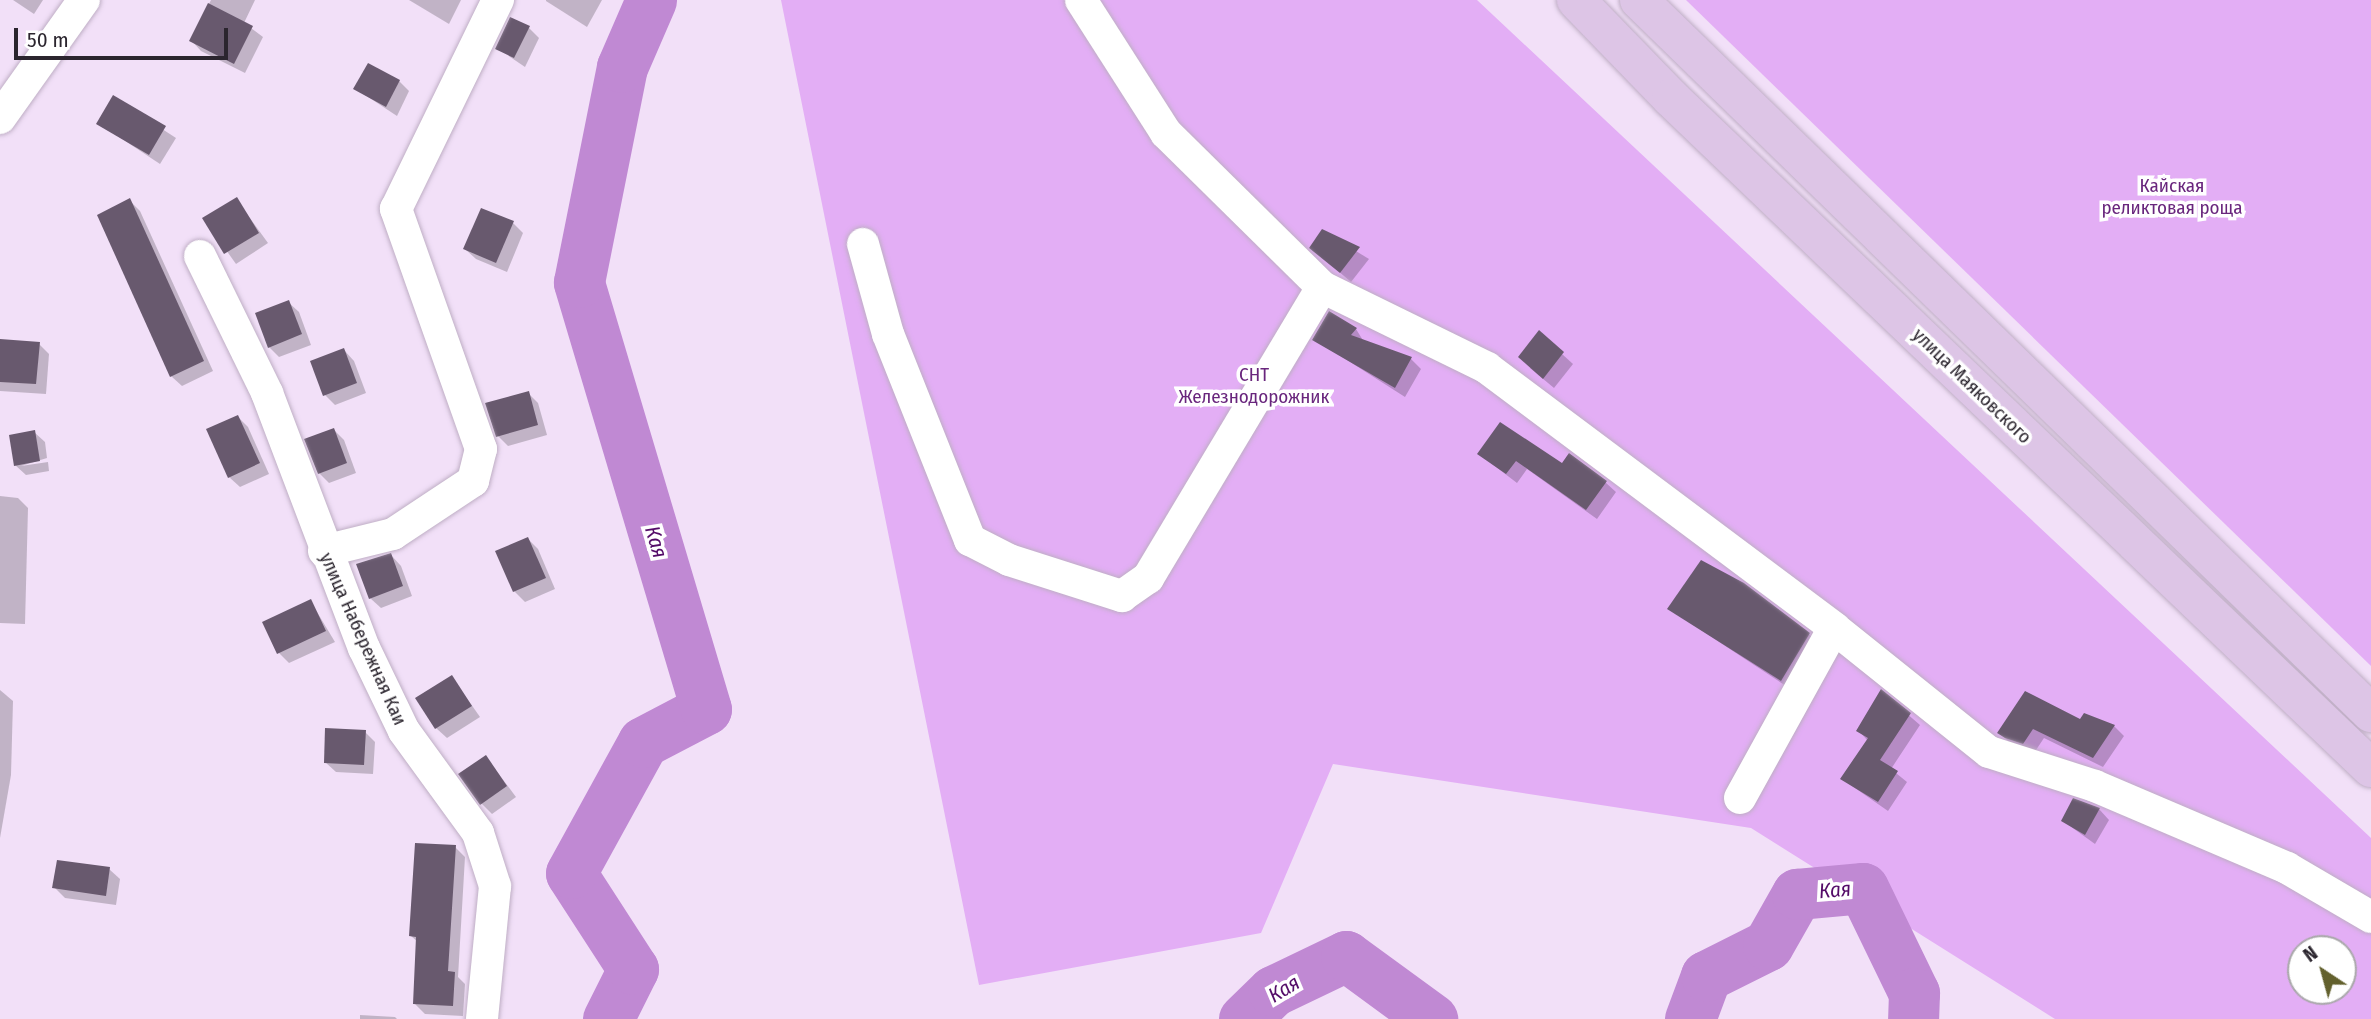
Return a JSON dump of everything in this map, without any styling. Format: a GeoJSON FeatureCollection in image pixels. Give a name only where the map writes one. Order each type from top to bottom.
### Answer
{"type":"FeatureCollection","features":[{"type":"Feature","properties":{"kind":"main road","name":"улица Маяковского"},"geometry":{"type":"LineString","coordinates":[[1576,0],[1671,98],[2371,768]]}},
{"type":"Feature","properties":{"kind":"main road"},"geometry":{"type":"LineString","coordinates":[[1639,0],[2371,713]]}},
{"type":"Feature","properties":{"kind":"street"},"geometry":{"type":"LineString","coordinates":[[0,118],[84,0]]}},
{"type":"Feature","properties":{"kind":"street"},"geometry":{"type":"LineString","coordinates":[[324,551],[393,534],[473,481],[481,449],[396,209],[498,0]]}},
{"type":"Feature","properties":{"kind":"street"},"geometry":{"type":"LineString","coordinates":[[1081,0],[1166,133],[1322,287],[1487,368],[1834,628],[1989,752],[2095,786],[2274,862],[2371,917]]}},
{"type":"Feature","properties":{"kind":"street"},"geometry":{"type":"LineString","coordinates":[[863,244],[888,334],[970,540],[1009,560],[1122,596],[1148,578],[1322,287]]}},
{"type":"Feature","properties":{"kind":"street","name":"улица Набережная Каи"},"geometry":{"type":"LineString","coordinates":[[200,256],[267,393],[324,551],[404,731],[478,833],[495,886],[482,1019]]}},
{"type":"Feature","properties":{"kind":"street"},"geometry":{"type":"LineString","coordinates":[[1740,798],[1834,628]]}},
{"type":"Feature","properties":{"kind":"green space","name":"СНТ Железнодорожник"},"geometry":{"type":"Polygon","coordinates":[[[781,0],[1477,0],[2371,838],[2371,1019],[2055,1019],[1751,828],[1333,764],[1261,933],[979,985],[781,0]]]}},
{"type":"Feature","properties":{"kind":"green space","name":"Кайская реликтовая роща"},"geometry":{"type":"Polygon","coordinates":[[[1686,0],[2371,0],[2371,666],[1686,0]]]}},
{"type":"Feature","properties":{"kind":"building"},"geometry":{"type":"Polygon","coordinates":[[[208,3],[253,26],[234,64],[189,41],[208,3]]]}},
{"type":"Feature","properties":{"kind":"building"},"geometry":{"type":"Polygon","coordinates":[[[510,17],[530,26],[514,58],[495,49],[510,17]]]}},
{"type":"Feature","properties":{"kind":"building"},"geometry":{"type":"Polygon","coordinates":[[[368,63],[400,80],[386,107],[353,89],[368,63]]]}},
{"type":"Feature","properties":{"kind":"building"},"geometry":{"type":"Polygon","coordinates":[[[113,95],[166,126],[149,155],[96,124],[113,95]]]}},
{"type":"Feature","properties":{"kind":"building"},"geometry":{"type":"Polygon","coordinates":[[[237,197],[259,233],[224,254],[202,218],[237,197]]]}},
{"type":"Feature","properties":{"kind":"building"},"geometry":{"type":"Polygon","coordinates":[[[130,198],[204,361],[170,377],[97,215],[130,198]]]}},
{"type":"Feature","properties":{"kind":"building"},"geometry":{"type":"Polygon","coordinates":[[[481,208],[514,221],[496,263],[463,249],[481,208]]]}},
{"type":"Feature","properties":{"kind":"building"},"geometry":{"type":"Polygon","coordinates":[[[1322,229],[1360,247],[1340,273],[1309,248],[1322,229]]]}},
{"type":"Feature","properties":{"kind":"building"},"geometry":{"type":"Polygon","coordinates":[[[289,300],[302,334],[268,348],[255,313],[289,300]]]}},
{"type":"Feature","properties":{"kind":"building"},"geometry":{"type":"Polygon","coordinates":[[[1329,311],[1357,328],[1351,335],[1412,357],[1395,388],[1312,340],[1329,311]]]}},
{"type":"Feature","properties":{"kind":"building"},"geometry":{"type":"Polygon","coordinates":[[[1539,330],[1564,352],[1543,379],[1518,357],[1539,330]]]}},
{"type":"Feature","properties":{"kind":"building"},"geometry":{"type":"Polygon","coordinates":[[[0,339],[40,342],[36,384],[0,382],[0,339]]]}},
{"type":"Feature","properties":{"kind":"building"},"geometry":{"type":"Polygon","coordinates":[[[344,348],[357,383],[323,396],[310,361],[344,348]]]}},
{"type":"Feature","properties":{"kind":"building"},"geometry":{"type":"Polygon","coordinates":[[[529,391],[538,425],[496,437],[485,403],[529,391]]]}},
{"type":"Feature","properties":{"kind":"building"},"geometry":{"type":"Polygon","coordinates":[[[238,415],[260,463],[228,478],[206,429],[238,415]]]}},
{"type":"Feature","properties":{"kind":"building"},"geometry":{"type":"Polygon","coordinates":[[[1500,422],[1562,463],[1569,453],[1607,481],[1586,510],[1516,461],[1506,474],[1477,454],[1500,422]]]}},
{"type":"Feature","properties":{"kind":"building"},"geometry":{"type":"Polygon","coordinates":[[[334,428],[347,463],[318,474],[304,439],[334,428]]]}},
{"type":"Feature","properties":{"kind":"building"},"geometry":{"type":"Polygon","coordinates":[[[35,430],[40,461],[14,466],[9,435],[35,430]]]}},
{"type":"Feature","properties":{"kind":"building"},"geometry":{"type":"Polygon","coordinates":[[[528,537],[546,578],[513,592],[495,551],[528,537]]]}},
{"type":"Feature","properties":{"kind":"building"},"geometry":{"type":"Polygon","coordinates":[[[391,553],[403,586],[369,599],[356,564],[391,553]]]}},
{"type":"Feature","properties":{"kind":"building"},"geometry":{"type":"Polygon","coordinates":[[[1701,560],[1744,583],[1810,633],[1781,681],[1667,609],[1701,560]]]}},
{"type":"Feature","properties":{"kind":"building"},"geometry":{"type":"Polygon","coordinates":[[[311,599],[326,631],[277,654],[262,622],[311,599]]]}},
{"type":"Feature","properties":{"kind":"building"},"geometry":{"type":"Polygon","coordinates":[[[452,675],[472,706],[435,729],[415,698],[452,675]]]}},
{"type":"Feature","properties":{"kind":"building"},"geometry":{"type":"Polygon","coordinates":[[[1881,689],[1911,713],[1880,760],[1898,771],[1878,802],[1840,779],[1868,738],[1856,731],[1881,689]]]}},
{"type":"Feature","properties":{"kind":"building"},"geometry":{"type":"Polygon","coordinates":[[[2025,691],[2080,719],[2084,713],[2115,725],[2093,758],[2033,729],[2023,744],[2005,738],[1997,733],[2025,691]]]}},
{"type":"Feature","properties":{"kind":"building"},"geometry":{"type":"Polygon","coordinates":[[[325,728],[366,730],[364,765],[324,763],[325,728]]]}},
{"type":"Feature","properties":{"kind":"building"},"geometry":{"type":"Polygon","coordinates":[[[486,755],[507,786],[480,805],[458,774],[486,755]]]}},
{"type":"Feature","properties":{"kind":"building"},"geometry":{"type":"Polygon","coordinates":[[[2073,798],[2100,808],[2085,835],[2061,821],[2073,798]]]}},
{"type":"Feature","properties":{"kind":"building"},"geometry":{"type":"Polygon","coordinates":[[[415,843],[456,845],[448,971],[455,972],[453,1006],[413,1004],[416,937],[409,936],[415,843]]]}},
{"type":"Feature","properties":{"kind":"building"},"geometry":{"type":"Polygon","coordinates":[[[57,860],[110,867],[106,896],[52,888],[57,860]]]}},
{"type":"Feature","properties":{"kind":"waterway","name":"Кая"},"geometry":{"type":"LineString","coordinates":[[608,1019],[633,969],[571,873],[643,742],[706,709],[579,282],[622,67],[651,0]]}},
{"type":"Feature","properties":{"kind":"waterway","name":"Кая"},"geometry":{"type":"LineString","coordinates":[[1690,1019],[1706,976],[1768,945],[1797,894],[1863,888],[1914,993],[1913,1019]]}},
{"type":"Feature","properties":{"kind":"waterway","name":"Кая"},"geometry":{"type":"LineString","coordinates":[[1244,1019],[1273,991],[1346,956],[1432,1019]]}}]}
